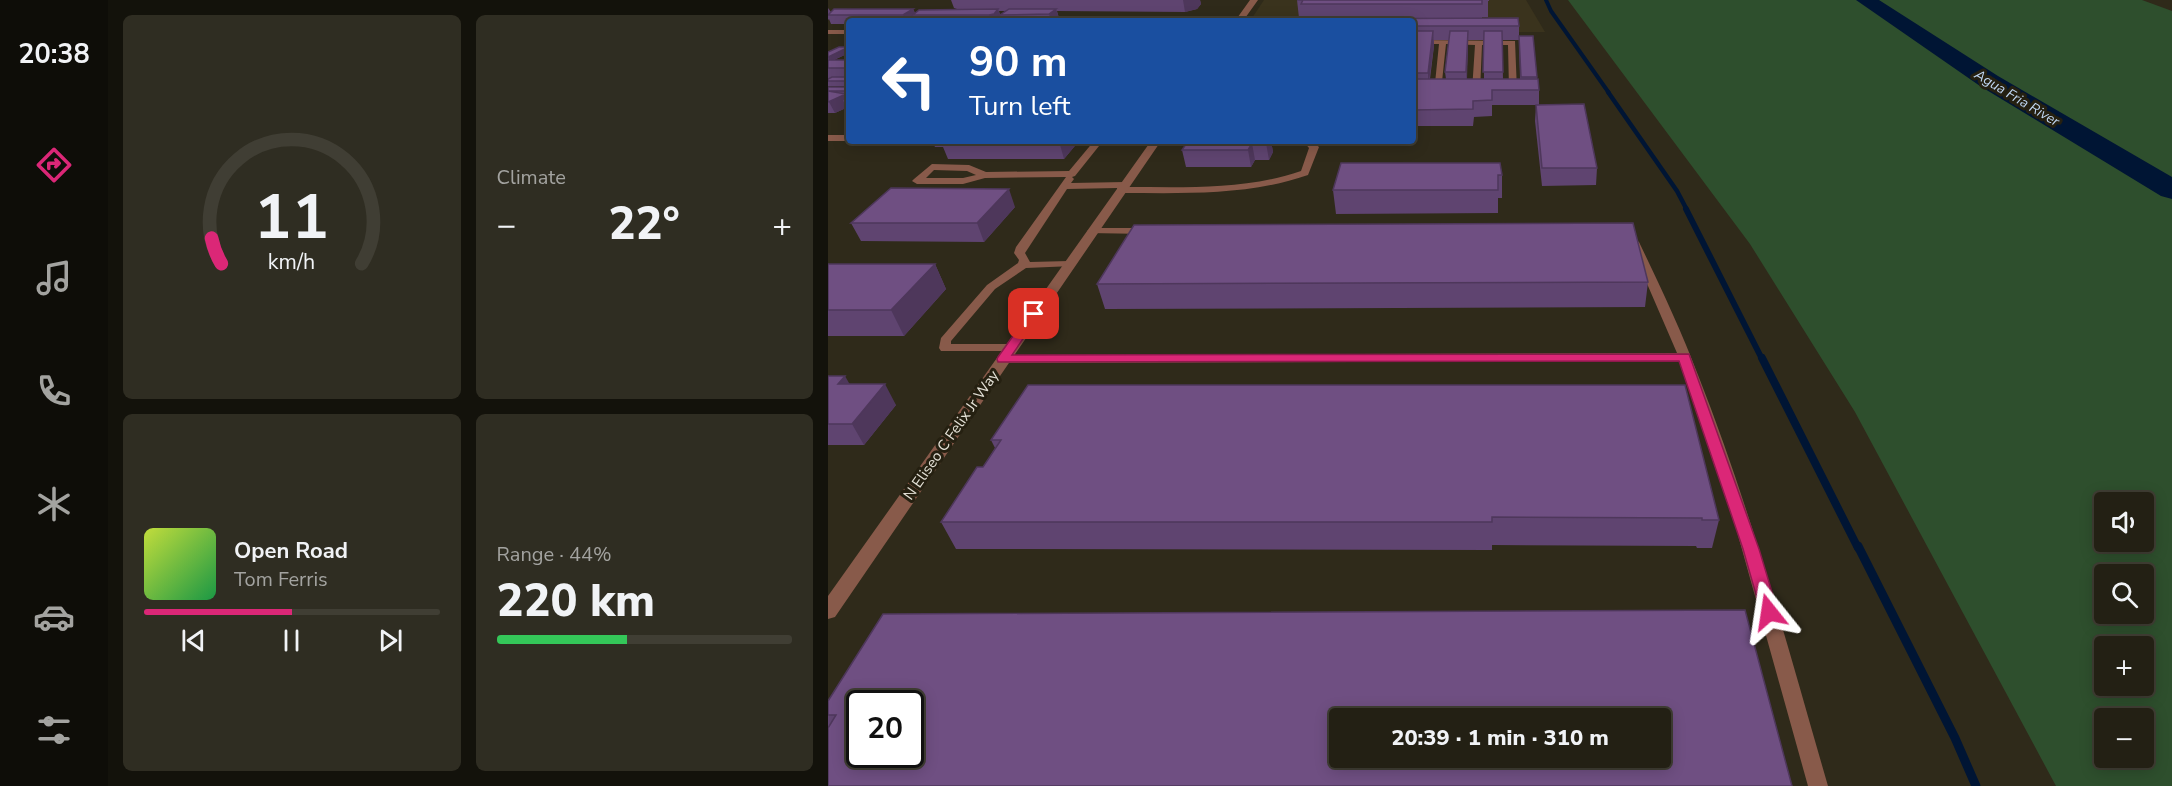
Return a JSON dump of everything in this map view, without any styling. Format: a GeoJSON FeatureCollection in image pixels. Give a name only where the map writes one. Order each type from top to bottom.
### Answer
{"type":"FeatureCollection","features":[{"type":"Feature","properties":{"kind":"street"},"geometry":{"type":"LineString","coordinates":[[1241,18],[1254,0]]}},
{"type":"Feature","properties":{"kind":"street"},"geometry":{"type":"LineString","coordinates":[[829,139],[846,138]]}},
{"type":"Feature","properties":{"kind":"street","name":"N Eliseo C Felix Jr Way"},"geometry":{"type":"LineString","coordinates":[[828,611],[1154,144]]}},
{"type":"Feature","properties":{"kind":"lane"},"geometry":{"type":"LineString","coordinates":[[828,32],[846,32]]}},
{"type":"Feature","properties":{"kind":"lane"},"geometry":{"type":"LineString","coordinates":[[1416,42],[1512,43],[1513,91],[1495,91]]}},
{"type":"Feature","properties":{"kind":"lane"},"geometry":{"type":"LineString","coordinates":[[1437,91],[1443,42]]}},
{"type":"Feature","properties":{"kind":"lane"},"geometry":{"type":"LineString","coordinates":[[1476,91],[1479,42]]}},
{"type":"Feature","properties":{"kind":"lane"},"geometry":{"type":"LineString","coordinates":[[1425,91],[1446,91]]}},
{"type":"Feature","properties":{"kind":"lane"},"geometry":{"type":"LineString","coordinates":[[1466,91],[1485,91]]}},
{"type":"Feature","properties":{"kind":"lane"},"geometry":{"type":"LineString","coordinates":[[1023,266],[1025,260],[1020,253],[1021,247],[1072,174],[1097,144]]}},
{"type":"Feature","properties":{"kind":"lane"},"geometry":{"type":"LineString","coordinates":[[1064,186],[1209,189],[1253,186],[1290,179],[1305,173],[1314,147],[1310,144]]}},
{"type":"Feature","properties":{"kind":"lane"},"geometry":{"type":"LineString","coordinates":[[917,181],[963,181],[985,175],[1072,174]]}},
{"type":"Feature","properties":{"kind":"lane"},"geometry":{"type":"LineString","coordinates":[[1092,231],[1162,231]]}},
{"type":"Feature","properties":{"kind":"lane"},"geometry":{"type":"LineString","coordinates":[[1625,236],[1633,240],[1684,357],[1758,572],[1818,786]]}},
{"type":"Feature","properties":{"kind":"lane"},"geometry":{"type":"LineString","coordinates":[[1069,264],[1023,266],[991,287],[945,342],[945,348],[1007,354],[1684,357]]}},
{"type":"Feature","properties":{"kind":"shaded area"},"geometry":{"type":"Polygon","coordinates":[[[1264,0],[1526,0],[1545,32],[1416,32],[1416,18],[1252,18],[1264,0]]]}},
{"type":"Feature","properties":{"kind":"green space"},"geometry":{"type":"Polygon","coordinates":[[[1568,0],[2142,0],[2172,11],[2172,786],[2056,786],[1855,412],[1750,244],[1568,0]]]}},
{"type":"Feature","properties":{"kind":"building"},"geometry":{"type":"Polygon","coordinates":[[[1303,0],[1482,0],[1482,4],[1301,4],[1303,0]]]}},
{"type":"Feature","properties":{"kind":"building"},"geometry":{"type":"Polygon","coordinates":[[[834,9],[913,9],[903,15],[828,15],[834,9]]]}},
{"type":"Feature","properties":{"kind":"building"},"geometry":{"type":"Polygon","coordinates":[[[998,9],[994,14],[989,15],[913,15],[919,10],[998,9]]]}},
{"type":"Feature","properties":{"kind":"building"},"geometry":{"type":"Polygon","coordinates":[[[1009,9],[1056,9],[1049,14],[1000,15],[1009,9]]]}},
{"type":"Feature","properties":{"kind":"building"},"geometry":{"type":"Polygon","coordinates":[[[1416,18],[1518,18],[1519,26],[1416,26],[1416,18]]]}},
{"type":"Feature","properties":{"kind":"building"},"geometry":{"type":"Polygon","coordinates":[[[1416,31],[1433,31],[1428,73],[1416,73],[1416,31]]]}},
{"type":"Feature","properties":{"kind":"building"},"geometry":{"type":"Polygon","coordinates":[[[1450,31],[1468,31],[1466,72],[1445,72],[1450,31]]]}},
{"type":"Feature","properties":{"kind":"building"},"geometry":{"type":"Polygon","coordinates":[[[1484,31],[1502,31],[1503,72],[1483,72],[1484,31]]]}},
{"type":"Feature","properties":{"kind":"building"},"geometry":{"type":"Polygon","coordinates":[[[1519,36],[1533,36],[1537,77],[1521,77],[1519,36]]]}},
{"type":"Feature","properties":{"kind":"building"},"geometry":{"type":"Polygon","coordinates":[[[839,47],[846,47],[828,57],[828,52],[839,47]]]}},
{"type":"Feature","properties":{"kind":"building"},"geometry":{"type":"Polygon","coordinates":[[[828,60],[846,60],[846,68],[828,68],[828,60]]]}},
{"type":"Feature","properties":{"kind":"building"},"geometry":{"type":"Polygon","coordinates":[[[846,77],[846,81],[828,81],[828,79],[846,77]]]}},
{"type":"Feature","properties":{"kind":"building"},"geometry":{"type":"Polygon","coordinates":[[[1416,79],[1538,79],[1539,90],[1492,90],[1492,100],[1473,101],[1473,109],[1416,110],[1416,79]]]}},
{"type":"Feature","properties":{"kind":"building"},"geometry":{"type":"Polygon","coordinates":[[[828,87],[846,87],[846,91],[828,91],[828,87]]]}},
{"type":"Feature","properties":{"kind":"building"},"geometry":{"type":"Polygon","coordinates":[[[828,91],[846,94],[828,102],[828,91]]]}},
{"type":"Feature","properties":{"kind":"building"},"geometry":{"type":"Polygon","coordinates":[[[1584,104],[1597,168],[1542,168],[1536,105],[1584,104]]]}},
{"type":"Feature","properties":{"kind":"building"},"geometry":{"type":"Polygon","coordinates":[[[1186,144],[1251,144],[1248,150],[1182,150],[1186,144]]]}},
{"type":"Feature","properties":{"kind":"building"},"geometry":{"type":"Polygon","coordinates":[[[1341,163],[1500,163],[1502,175],[1498,175],[1498,190],[1333,190],[1341,163]]]}},
{"type":"Feature","properties":{"kind":"building"},"geometry":{"type":"Polygon","coordinates":[[[891,188],[1009,189],[977,223],[851,223],[891,188]]]}},
{"type":"Feature","properties":{"kind":"building"},"geometry":{"type":"Polygon","coordinates":[[[1633,223],[1648,282],[1097,284],[1134,225],[1633,223]]]}},
{"type":"Feature","properties":{"kind":"building"},"geometry":{"type":"Polygon","coordinates":[[[828,264],[935,264],[891,310],[828,310],[828,264]]]}},
{"type":"Feature","properties":{"kind":"building"},"geometry":{"type":"Polygon","coordinates":[[[828,376],[845,376],[838,384],[885,384],[852,424],[828,424],[828,376]]]}},
{"type":"Feature","properties":{"kind":"building"},"geometry":{"type":"Polygon","coordinates":[[[1028,385],[1685,385],[1719,520],[1492,517],[1492,522],[941,522],[977,467],[983,467],[1001,440],[991,440],[1028,385]]]}},
{"type":"Feature","properties":{"kind":"building"},"geometry":{"type":"Polygon","coordinates":[[[1745,610],[1792,786],[828,786],[828,728],[836,715],[828,715],[828,701],[883,614],[1745,610]]]}},
{"type":"Feature","properties":{"kind":"waterway"},"geometry":{"type":"LineString","coordinates":[[1546,0],[1551,11],[1609,93]]}},
{"type":"Feature","properties":{"kind":"waterway","name":"Agua Fria River"},"geometry":{"type":"LineString","coordinates":[[1866,0],[1989,81],[2172,190]]}},
{"type":"Feature","properties":{"kind":"waterway"},"geometry":{"type":"LineString","coordinates":[[1608,92],[1677,191],[1687,210]]}},
{"type":"Feature","properties":{"kind":"waterway"},"geometry":{"type":"LineString","coordinates":[[1686,209],[1762,359]]}},
{"type":"Feature","properties":{"kind":"waterway"},"geometry":{"type":"LineString","coordinates":[[1762,358],[1858,548]]}},
{"type":"Feature","properties":{"kind":"waterway"},"geometry":{"type":"LineString","coordinates":[[1858,546],[1955,738],[1976,786]]}},
{"type":"Feature","properties":{"kind":"route"},"geometry":{"type":"LineString","coordinates":[[1034,314],[1003,359],[1684,357],[1707,417],[1751,549],[1769,612]]}}]}
